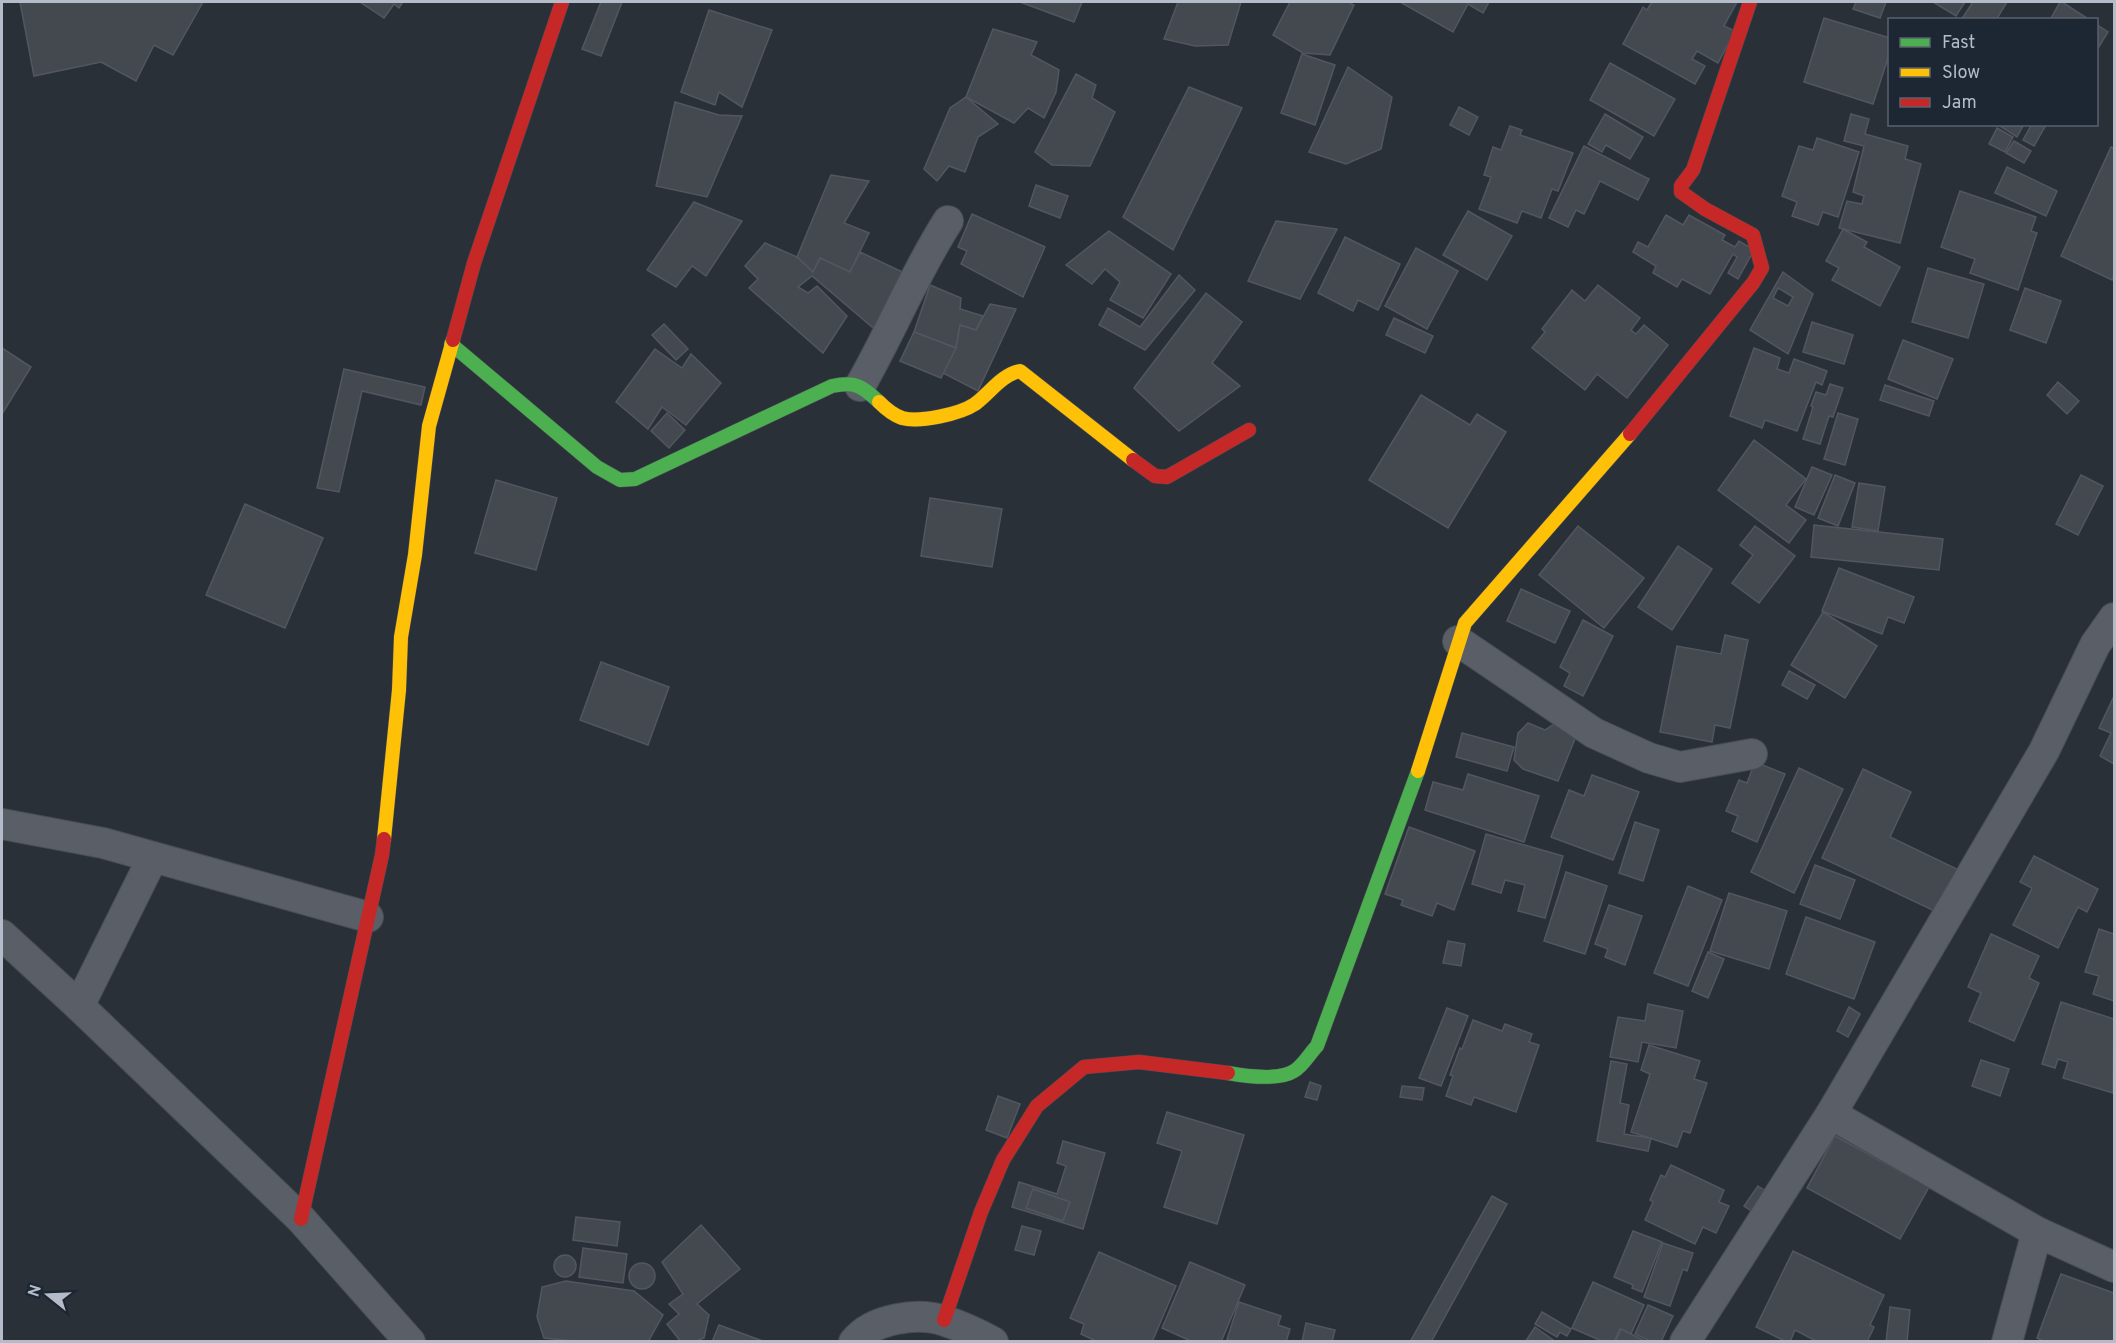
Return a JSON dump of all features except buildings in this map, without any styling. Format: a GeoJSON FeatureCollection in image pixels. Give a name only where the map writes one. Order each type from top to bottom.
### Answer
{"type":"FeatureCollection","features":[{"type":"Feature","properties":{"kind":"street"},"geometry":{"type":"LineString","coordinates":[[301,1219],[382,855],[399,690],[401,637],[415,555],[429,426],[474,263],[562,2]]}},
{"type":"Feature","properties":{"kind":"street"},"geometry":{"type":"LineString","coordinates":[[944,1320],[981,1212],[1003,1160],[1037,1106],[1084,1067],[1139,1062],[1249,1076],[1275,1076],[1294,1071],[1317,1046],[1396,826],[1424,757],[1465,623],[1627,438],[1753,283],[1762,268],[1753,235],[1705,209],[1681,192],[1681,186],[1693,170],[1750,2]]}},
{"type":"Feature","properties":{"kind":"street"},"geometry":{"type":"LineString","coordinates":[[860,386],[886,340],[929,251],[948,221]]}},
{"type":"Feature","properties":{"kind":"street"},"geometry":{"type":"LineString","coordinates":[[451,344],[597,467],[620,480],[635,478],[832,386],[845,383],[860,386],[896,416],[907,419],[958,412],[970,408],[1011,373],[1020,371],[1145,470],[1161,477],[1167,477],[1249,430]]}},
{"type":"Feature","properties":{"kind":"street"},"geometry":{"type":"LineString","coordinates":[[1685,1341],[1831,1114],[2044,751],[2095,645],[2115,618]]}},
{"type":"Feature","properties":{"kind":"street"},"geometry":{"type":"LineString","coordinates":[[1458,641],[1594,733],[1649,758],[1680,767],[1752,754]]}},
{"type":"Feature","properties":{"kind":"street"},"geometry":{"type":"LineString","coordinates":[[2,824],[83,839],[368,917]]}},
{"type":"Feature","properties":{"kind":"street"},"geometry":{"type":"LineString","coordinates":[[79,1006],[153,857]]}},
{"type":"Feature","properties":{"kind":"street"},"geometry":{"type":"LineString","coordinates":[[2,935],[301,1219],[410,1341]]}},
{"type":"Feature","properties":{"kind":"street"},"geometry":{"type":"LineString","coordinates":[[1831,1114],[2037,1232],[2115,1267]]}},
{"type":"Feature","properties":{"kind":"street"},"geometry":{"type":"LineString","coordinates":[[2007,1341],[2037,1232]]}},
{"type":"Feature","properties":{"kind":"street"},"geometry":{"type":"LineString","coordinates":[[854,1341],[861,1333],[890,1320],[914,1317],[944,1320],[993,1341]]}},
{"type":"Feature","properties":{"kind":"traffic: fast"},"geometry":{"type":"LineString","coordinates":[[451,344],[597,467],[620,480],[635,479],[832,386],[847,384],[858,386],[879,402]]}},
{"type":"Feature","properties":{"kind":"traffic: fast"},"geometry":{"type":"LineString","coordinates":[[1228,1073],[1261,1077],[1287,1074],[1300,1066],[1317,1046],[1418,771]]}},
{"type":"Feature","properties":{"kind":"traffic: slow"},"geometry":{"type":"LineString","coordinates":[[384,839],[399,690],[401,637],[415,555],[429,426],[453,340]]}},
{"type":"Feature","properties":{"kind":"traffic: slow"},"geometry":{"type":"LineString","coordinates":[[879,402],[902,418],[939,417],[968,408],[1001,380],[1020,371],[1133,460]]}},
{"type":"Feature","properties":{"kind":"traffic: slow"},"geometry":{"type":"LineString","coordinates":[[1418,771],[1465,623],[1630,434]]}},
{"type":"Feature","properties":{"kind":"traffic: jam"},"geometry":{"type":"LineString","coordinates":[[453,340],[474,263],[562,2]]}},
{"type":"Feature","properties":{"kind":"traffic: jam"},"geometry":{"type":"LineString","coordinates":[[1630,434],[1753,283],[1762,268],[1753,235],[1705,209],[1681,192],[1681,186],[1693,170],[1750,2]]}},
{"type":"Feature","properties":{"kind":"traffic: jam"},"geometry":{"type":"LineString","coordinates":[[1133,460],[1155,476],[1167,477],[1249,430]]}},
{"type":"Feature","properties":{"kind":"traffic: jam"},"geometry":{"type":"LineString","coordinates":[[301,1219],[384,839]]}},
{"type":"Feature","properties":{"kind":"traffic: jam"},"geometry":{"type":"LineString","coordinates":[[944,1320],[981,1212],[1003,1160],[1037,1106],[1084,1067],[1139,1062],[1228,1073]]}}]}
